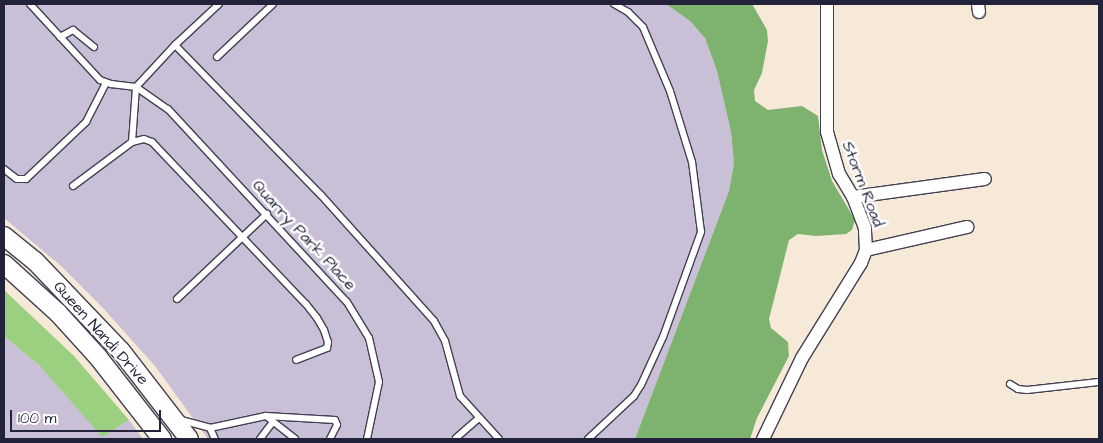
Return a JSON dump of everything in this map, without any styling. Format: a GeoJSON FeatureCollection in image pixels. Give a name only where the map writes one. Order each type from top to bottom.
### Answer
{"type":"FeatureCollection","features":[{"type":"Feature","properties":{"kind":"main road","name":"Queen Nandi Drive"},"geometry":{"type":"LineString","coordinates":[[4,236],[34,260],[121,351],[189,439]]}},
{"type":"Feature","properties":{"kind":"main road","name":"Queen Nandi Drive"},"geometry":{"type":"LineString","coordinates":[[4,264],[58,313],[98,357],[162,439]]}},
{"type":"Feature","properties":{"kind":"street","name":"Storm Road"},"geometry":{"type":"LineString","coordinates":[[763,439],[799,365],[861,263],[866,250],[865,228],[853,197],[839,174],[827,132],[828,4]]}},
{"type":"Feature","properties":{"kind":"street"},"geometry":{"type":"LineString","coordinates":[[853,197],[985,179]]}},
{"type":"Feature","properties":{"kind":"street"},"geometry":{"type":"LineString","coordinates":[[866,250],[967,227]]}},
{"type":"Feature","properties":{"kind":"lane"},"geometry":{"type":"LineString","coordinates":[[30,4],[100,80],[106,83],[136,87]]}},
{"type":"Feature","properties":{"kind":"lane"},"geometry":{"type":"LineString","coordinates":[[132,142],[136,87],[175,45],[219,4]]}},
{"type":"Feature","properties":{"kind":"lane"},"geometry":{"type":"LineString","coordinates":[[217,57],[273,4]]}},
{"type":"Feature","properties":{"kind":"lane"},"geometry":{"type":"LineString","coordinates":[[588,439],[634,396],[641,385],[663,337],[701,232],[692,162],[670,91],[642,27],[628,12],[614,4]]}},
{"type":"Feature","properties":{"kind":"lane"},"geometry":{"type":"LineString","coordinates":[[60,36],[73,30],[94,48]]}},
{"type":"Feature","properties":{"kind":"lane"},"geometry":{"type":"LineString","coordinates":[[175,45],[321,195],[434,321],[446,341],[460,396],[496,438]]}},
{"type":"Feature","properties":{"kind":"lane"},"geometry":{"type":"LineString","coordinates":[[4,169],[17,179],[26,180],[86,122],[106,83]]}},
{"type":"Feature","properties":{"kind":"lane","name":"Quarry Park Place"},"geometry":{"type":"LineString","coordinates":[[136,87],[159,100],[168,109],[347,302],[369,338],[379,382],[367,439]]}},
{"type":"Feature","properties":{"kind":"lane"},"geometry":{"type":"LineString","coordinates":[[73,186],[132,142],[144,139],[155,144],[306,304],[324,330],[328,342],[325,351],[296,360]]}},
{"type":"Feature","properties":{"kind":"lane"},"geometry":{"type":"LineString","coordinates":[[177,299],[267,214]]}},
{"type":"Feature","properties":{"kind":"lane"},"geometry":{"type":"LineString","coordinates":[[1010,384],[1018,390],[1027,390],[1099,382]]}},
{"type":"Feature","properties":{"kind":"lane"},"geometry":{"type":"LineString","coordinates":[[171,415],[192,424],[210,428],[266,416],[335,420],[337,425],[330,439]]}},
{"type":"Feature","properties":{"kind":"lane"},"geometry":{"type":"LineString","coordinates":[[266,416],[295,439]]}},
{"type":"Feature","properties":{"kind":"lane"},"geometry":{"type":"LineString","coordinates":[[456,438],[479,418]]}},
{"type":"Feature","properties":{"kind":"lane"},"geometry":{"type":"LineString","coordinates":[[260,439],[273,422]]}},
{"type":"Feature","properties":{"kind":"lane"},"geometry":{"type":"LineString","coordinates":[[210,428],[215,439]]}},
{"type":"Feature","properties":{"kind":"shaded area"},"geometry":{"type":"Polygon","coordinates":[[[4,4],[666,4],[690,21],[705,38],[717,71],[731,132],[734,163],[729,191],[635,439],[208,439],[155,366],[103,308],[60,265],[4,218],[4,4]]]}},
{"type":"Feature","properties":{"kind":"shaded area"},"geometry":{"type":"Polygon","coordinates":[[[4,336],[39,365],[102,436],[129,420],[143,439],[4,439],[4,336]]]}},
{"type":"Feature","properties":{"kind":"green space"},"geometry":{"type":"Polygon","coordinates":[[[666,4],[752,4],[767,30],[768,41],[762,73],[754,90],[755,101],[768,110],[802,106],[818,116],[822,150],[832,181],[855,220],[852,230],[846,234],[816,236],[798,234],[789,240],[769,319],[771,328],[788,342],[789,356],[757,418],[750,439],[635,439],[729,191],[734,163],[731,132],[717,71],[705,38],[690,21],[666,4]]]}},
{"type":"Feature","properties":{"kind":"green space"},"geometry":{"type":"Polygon","coordinates":[[[4,290],[74,356],[129,420],[102,437],[39,365],[4,336],[4,290]]]}}]}
